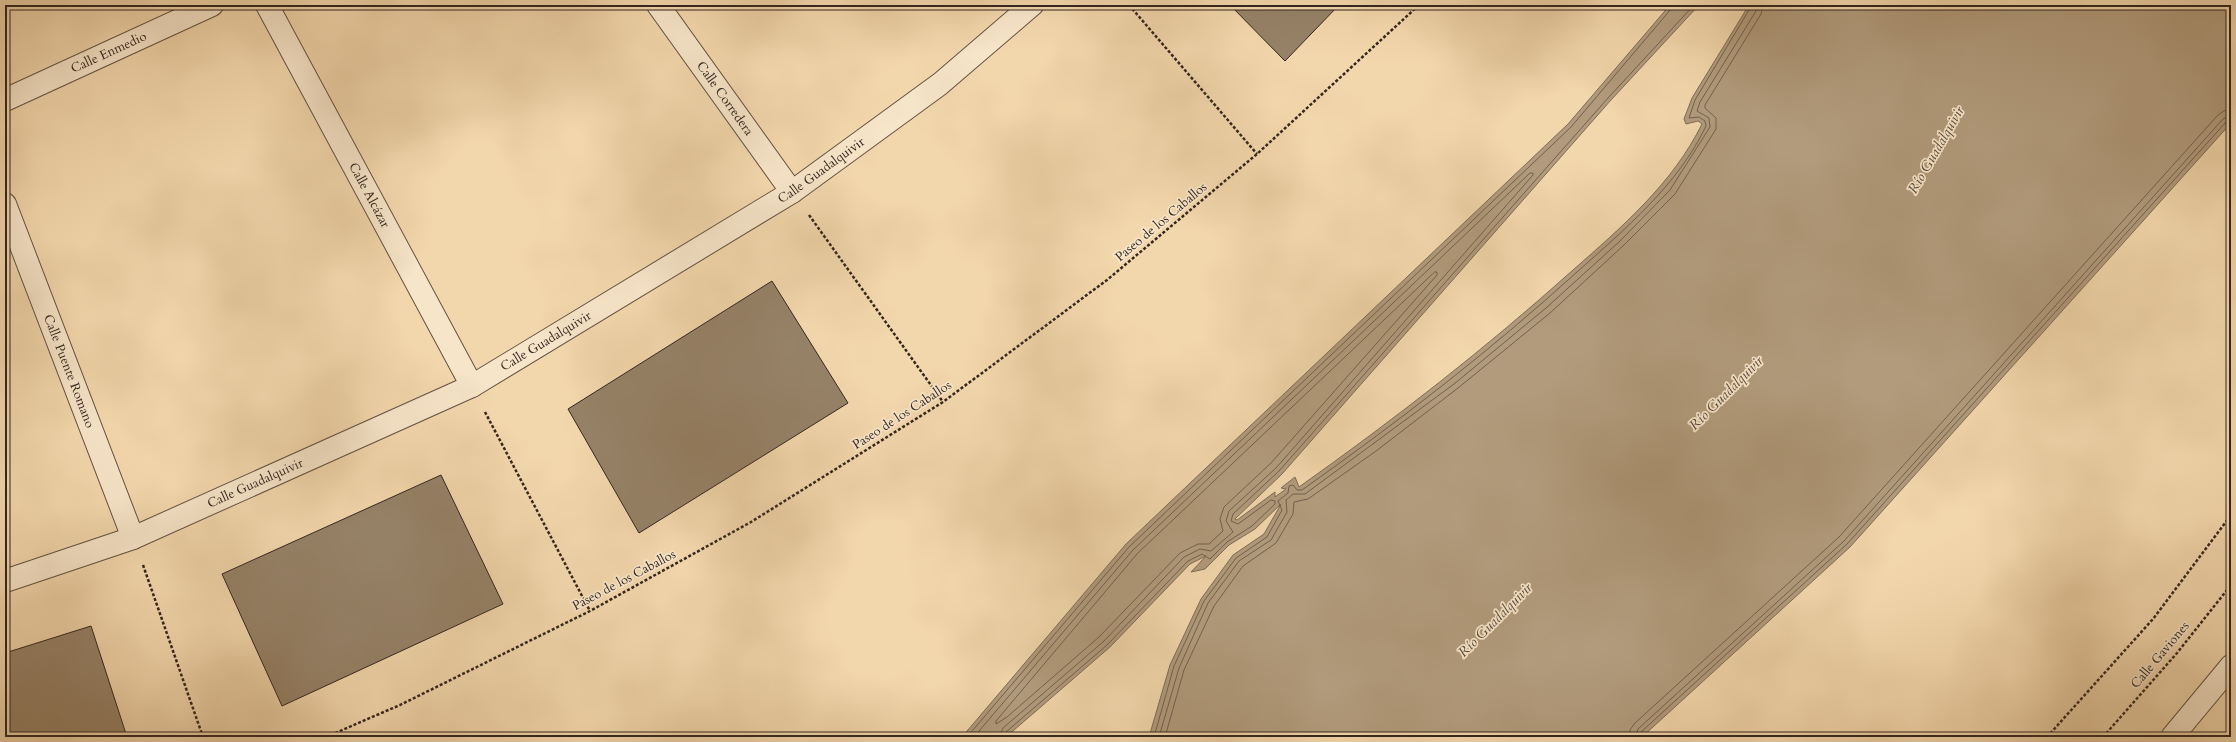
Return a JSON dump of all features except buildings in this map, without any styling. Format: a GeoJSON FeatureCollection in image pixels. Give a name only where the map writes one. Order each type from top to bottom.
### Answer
{"type":"FeatureCollection","features":[{"type":"Feature","properties":{"kind":"street","name":"Calle Enmedio"},"geometry":{"type":"LineString","coordinates":[[5,100],[212,5]]}},
{"type":"Feature","properties":{"kind":"street","name":"Calle Alcázar"},"geometry":{"type":"LineString","coordinates":[[267,5],[472,386]]}},
{"type":"Feature","properties":{"kind":"street","name":"Calle Corredera"},"geometry":{"type":"LineString","coordinates":[[658,5],[792,192]]}},
{"type":"Feature","properties":{"kind":"street","name":"Calle Guadalquivir"},"geometry":{"type":"LineString","coordinates":[[5,581],[133,538],[472,386],[792,192],[940,84],[1032,5]]}},
{"type":"Feature","properties":{"kind":"street","name":"Calle Puente Romano"},"geometry":{"type":"LineString","coordinates":[[5,204],[133,538]]}},
{"type":"Feature","properties":{"kind":"street"},"geometry":{"type":"LineString","coordinates":[[2172,737],[2231,666]]}},
{"type":"Feature","properties":{"kind":"path"},"geometry":{"type":"LineString","coordinates":[[1129,5],[1257,154]]}},
{"type":"Feature","properties":{"kind":"path","name":"Paseo de los Caballos"},"geometry":{"type":"LineString","coordinates":[[326,737],[400,705],[590,611],[751,522],[943,402],[1107,280],[1257,154],[1419,5]]}},
{"type":"Feature","properties":{"kind":"path"},"geometry":{"type":"LineString","coordinates":[[792,192],[943,402]]}},
{"type":"Feature","properties":{"kind":"path"},"geometry":{"type":"LineString","coordinates":[[472,386],[590,611]]}},
{"type":"Feature","properties":{"kind":"path"},"geometry":{"type":"LineString","coordinates":[[2047,737],[2153,619],[2231,515]]}},
{"type":"Feature","properties":{"kind":"path"},"geometry":{"type":"LineString","coordinates":[[133,538],[203,737]]}},
{"type":"Feature","properties":{"kind":"path","name":"Calle Gaviones"},"geometry":{"type":"LineString","coordinates":[[2103,737],[2177,653],[2231,585]]}},
{"type":"Feature","properties":{"kind":"water","name":"Río Guadalquivir"},"geometry":{"type":"Polygon","coordinates":[[[1670,5],[1699,5],[1611,100],[1282,474],[1235,519],[1237,520],[1275,492],[1275,497],[1286,489],[1281,488],[1295,477],[1299,487],[1405,409],[1540,299],[1591,254],[1645,203],[1676,166],[1702,124],[1698,121],[1686,124],[1684,119],[1692,98],[1749,5],[2231,5],[2231,123],[1850,547],[1642,737],[1149,737],[1170,665],[1201,599],[1233,555],[1264,534],[1281,504],[1255,529],[1229,545],[1205,569],[1191,572],[1206,556],[1190,564],[1110,647],[1006,737],[962,737],[1126,544],[1568,124],[1670,5]]]}}]}
